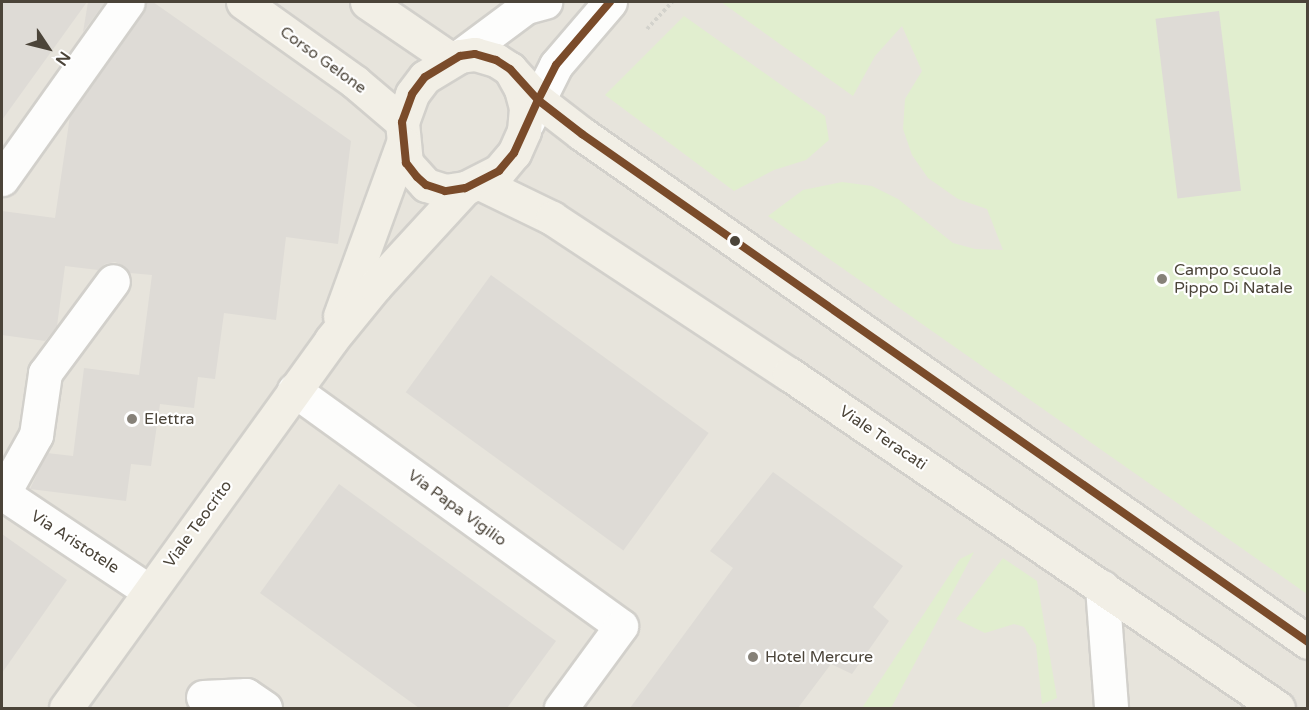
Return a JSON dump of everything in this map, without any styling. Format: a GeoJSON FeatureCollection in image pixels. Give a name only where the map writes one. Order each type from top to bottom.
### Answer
{"type":"FeatureCollection","features":[{"type":"Feature","properties":{"kind":"main road","name":"Corso Gelone"},"geometry":{"type":"LineString","coordinates":[[243,2],[355,82],[402,132]]}},
{"type":"Feature","properties":{"kind":"main road"},"geometry":{"type":"LineString","coordinates":[[367,2],[456,58]]}},
{"type":"Feature","properties":{"kind":"main road"},"geometry":{"type":"LineString","coordinates":[[331,340],[402,132],[412,94],[425,77],[456,58],[475,54],[496,60],[510,69],[538,100],[582,134],[1308,642]]}},
{"type":"Feature","properties":{"kind":"main road"},"geometry":{"type":"LineString","coordinates":[[331,340],[375,286],[472,186],[499,171],[514,153],[524,131],[526,108],[521,89],[510,69]]}},
{"type":"Feature","properties":{"kind":"main road"},"geometry":{"type":"LineString","coordinates":[[402,132],[406,163],[426,185],[445,191],[472,186]]}},
{"type":"Feature","properties":{"kind":"main road","name":"Viale Teracati"},"geometry":{"type":"LineString","coordinates":[[472,186],[552,218],[789,374],[1278,708]]}},
{"type":"Feature","properties":{"kind":"main road","name":"Viale Teocrito"},"geometry":{"type":"LineString","coordinates":[[66,708],[331,340]]}},
{"type":"Feature","properties":{"kind":"street"},"geometry":{"type":"LineString","coordinates":[[2,179],[128,2]]}},
{"type":"Feature","properties":{"kind":"street"},"geometry":{"type":"LineString","coordinates":[[456,58],[526,7],[545,2]]}},
{"type":"Feature","properties":{"kind":"street"},"geometry":{"type":"LineString","coordinates":[[524,131],[556,65],[610,2]]}},
{"type":"Feature","properties":{"kind":"street"},"geometry":{"type":"LineString","coordinates":[[2,493],[36,435],[45,373],[113,282]]}},
{"type":"Feature","properties":{"kind":"street","name":"Via Papa Vigilio"},"geometry":{"type":"LineString","coordinates":[[294,390],[621,626],[561,708]]}},
{"type":"Feature","properties":{"kind":"street","name":"Via Aristotele"},"geometry":{"type":"LineString","coordinates":[[2,493],[149,591]]}},
{"type":"Feature","properties":{"kind":"street"},"geometry":{"type":"LineString","coordinates":[[1102,587],[1112,708]]}},
{"type":"Feature","properties":{"kind":"street"},"geometry":{"type":"LineString","coordinates":[[203,696],[246,695],[265,708]]}},
{"type":"Feature","properties":{"kind":"shaded area"},"geometry":{"type":"Polygon","coordinates":[[[2,2],[1307,2],[1307,708],[2,708],[2,2]]]}},
{"type":"Feature","properties":{"kind":"green space","name":"Campo scuola Pippo Di Natale"},"geometry":{"type":"Polygon","coordinates":[[[721,2],[1307,2],[1307,594],[768,216],[803,190],[842,182],[872,186],[898,199],[953,243],[975,249],[1003,250],[987,209],[958,199],[928,178],[912,155],[903,129],[905,99],[922,71],[902,26],[875,56],[853,96],[721,2]]]}},
{"type":"Feature","properties":{"kind":"green space"},"geometry":{"type":"Polygon","coordinates":[[[684,16],[825,116],[829,140],[806,160],[774,170],[734,191],[605,95],[684,16]]]}},
{"type":"Feature","properties":{"kind":"green space"},"geometry":{"type":"Polygon","coordinates":[[[974,552],[891,708],[862,708],[960,559],[974,552]]]}},
{"type":"Feature","properties":{"kind":"green space"},"geometry":{"type":"Polygon","coordinates":[[[1003,558],[1037,581],[1057,698],[1042,704],[1036,645],[1024,627],[1014,624],[985,633],[956,619],[1003,558]]]}},
{"type":"Feature","properties":{"kind":"building"},"geometry":{"type":"Polygon","coordinates":[[[2,2],[87,2],[2,120],[2,2]]]}},
{"type":"Feature","properties":{"kind":"building"},"geometry":{"type":"Polygon","coordinates":[[[88,2],[105,2],[83,32],[88,2]]]}},
{"type":"Feature","properties":{"kind":"building"},"geometry":{"type":"Polygon","coordinates":[[[146,2],[153,2],[351,141],[338,244],[286,237],[276,320],[224,313],[215,379],[198,377],[194,408],[160,404],[151,466],[131,464],[126,501],[30,489],[47,453],[73,456],[84,368],[139,375],[152,275],[130,273],[124,266],[115,262],[105,264],[98,270],[65,266],[57,326],[45,341],[2,335],[2,211],[55,218],[70,116],[143,13],[146,2]]]}},
{"type":"Feature","properties":{"kind":"building"},"geometry":{"type":"Polygon","coordinates":[[[1219,11],[1241,191],[1178,198],[1155,19],[1219,11]]]}},
{"type":"Feature","properties":{"kind":"building"},"geometry":{"type":"Polygon","coordinates":[[[491,275],[709,433],[623,550],[406,392],[491,275]]]}},
{"type":"Feature","properties":{"kind":"building"},"geometry":{"type":"Polygon","coordinates":[[[773,472],[903,566],[873,607],[889,621],[852,674],[831,664],[798,708],[630,708],[733,568],[710,551],[773,472]]]}},
{"type":"Feature","properties":{"kind":"building"},"geometry":{"type":"Polygon","coordinates":[[[339,484],[556,641],[507,708],[419,708],[260,593],[339,484]]]}},
{"type":"Feature","properties":{"kind":"building"},"geometry":{"type":"Polygon","coordinates":[[[2,534],[67,580],[2,673],[2,534]]]}},
{"type":"Feature","properties":{"kind":"transit line"},"geometry":{"type":"LineString","coordinates":[[610,2],[556,65],[538,100],[514,153],[499,171],[465,188],[445,191],[426,185],[417,177],[406,163],[402,122],[412,94],[425,77],[460,56],[475,54],[496,60],[510,69],[538,100],[582,134],[1308,642]]}},
{"type":"Feature","properties":{"kind":"place","name":"Campo scuola Pippo Di Natale"},"geometry":{"type":"Point","coordinates":[1162,279]}},
{"type":"Feature","properties":{"kind":"place","name":"Elettra"},"geometry":{"type":"Point","coordinates":[132,419]}},
{"type":"Feature","properties":{"kind":"place","name":"Hotel Mercure"},"geometry":{"type":"Point","coordinates":[753,657]}}]}
